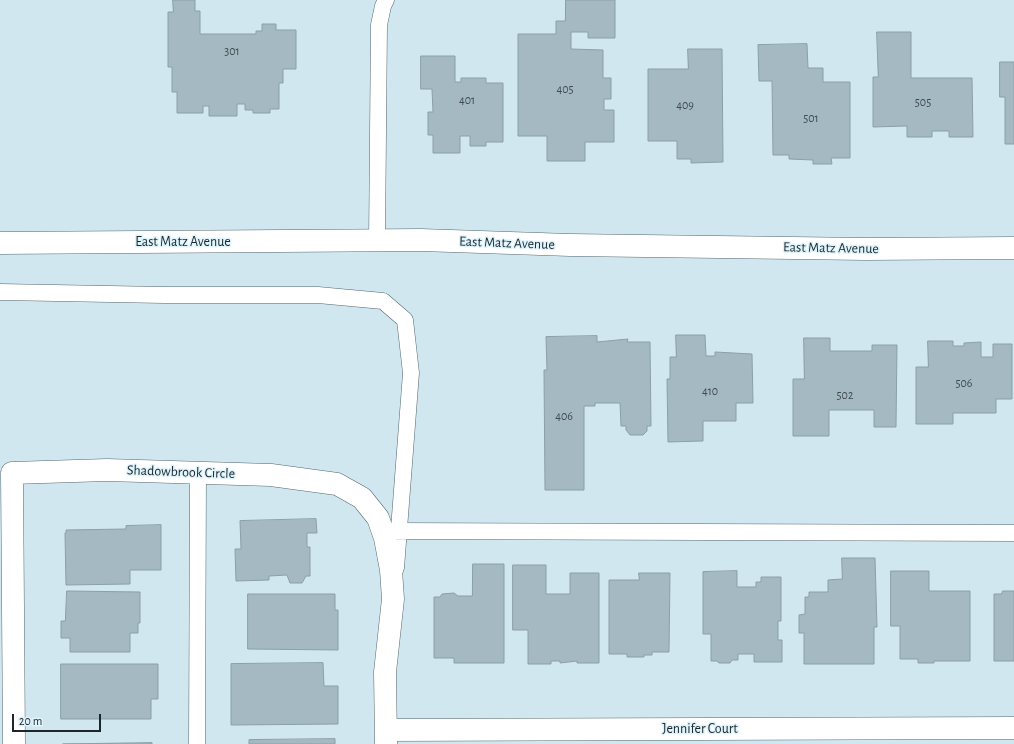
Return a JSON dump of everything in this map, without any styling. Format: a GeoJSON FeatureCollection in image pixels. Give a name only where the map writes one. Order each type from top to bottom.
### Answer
{"type":"FeatureCollection","features":[{"type":"Feature","properties":{"kind":"street","name":"East Matz Avenue"},"geometry":{"type":"LineString","coordinates":[[0,243],[377,241],[866,249],[1014,248]]}},
{"type":"Feature","properties":{"kind":"street","name":"Shadowbrook Circle"},"geometry":{"type":"LineString","coordinates":[[14,744],[12,473],[107,470],[198,474],[271,475],[337,484],[362,498],[391,531],[393,599],[385,672],[386,737]]}},
{"type":"Feature","properties":{"kind":"street","name":"Jennifer Court"},"geometry":{"type":"LineString","coordinates":[[386,737],[1014,728]]}},
{"type":"Feature","properties":{"kind":"lane"},"geometry":{"type":"LineString","coordinates":[[377,241],[379,25],[383,6],[386,0]]}},
{"type":"Feature","properties":{"kind":"lane"},"geometry":{"type":"LineString","coordinates":[[0,292],[164,295],[318,294],[383,301],[405,320],[411,373],[391,531],[1014,533]]}},
{"type":"Feature","properties":{"kind":"lane"},"geometry":{"type":"LineString","coordinates":[[197,744],[198,474]]}},
{"type":"Feature","properties":{"kind":"building"},"geometry":{"type":"Polygon","coordinates":[[[173,0],[195,0],[195,11],[200,11],[200,34],[256,34],[256,31],[262,31],[262,24],[276,24],[276,30],[296,30],[296,69],[283,69],[283,83],[279,83],[279,109],[270,109],[270,113],[253,113],[253,110],[245,110],[245,104],[237,104],[237,116],[209,116],[209,106],[203,106],[203,113],[177,113],[177,92],[172,92],[172,67],[168,67],[168,12],[173,12],[173,0]]]}},
{"type":"Feature","properties":{"kind":"building"},"geometry":{"type":"Polygon","coordinates":[[[566,0],[615,0],[615,38],[588,38],[588,32],[571,32],[571,49],[603,50],[603,78],[611,78],[611,99],[604,99],[604,110],[614,110],[614,142],[585,142],[585,161],[547,161],[547,136],[518,136],[518,34],[556,34],[556,21],[565,21],[566,0]]]}},
{"type":"Feature","properties":{"kind":"building"},"geometry":{"type":"Polygon","coordinates":[[[877,32],[911,32],[911,78],[972,78],[973,137],[949,137],[949,131],[932,131],[932,137],[907,137],[907,126],[873,127],[873,77],[878,77],[877,32]]]}},
{"type":"Feature","properties":{"kind":"building"},"geometry":{"type":"Polygon","coordinates":[[[807,44],[808,68],[823,68],[823,82],[850,82],[850,158],[831,158],[832,164],[813,164],[813,160],[789,159],[789,155],[773,155],[772,81],[759,81],[758,45],[807,44]]]}},
{"type":"Feature","properties":{"kind":"building"},"geometry":{"type":"Polygon","coordinates":[[[688,49],[722,49],[723,162],[691,163],[691,159],[677,159],[677,141],[648,141],[648,69],[688,69],[688,49]]]}},
{"type":"Feature","properties":{"kind":"building"},"geometry":{"type":"Polygon","coordinates":[[[421,56],[455,56],[455,82],[461,82],[461,78],[486,78],[486,83],[503,83],[503,142],[486,142],[486,146],[470,146],[470,136],[460,136],[460,153],[433,153],[433,135],[428,135],[428,112],[433,112],[432,89],[421,89],[421,56]]]}},
{"type":"Feature","properties":{"kind":"building"},"geometry":{"type":"Polygon","coordinates":[[[1000,62],[1014,62],[1014,144],[1005,144],[1005,97],[1000,97],[1000,62]]]}},
{"type":"Feature","properties":{"kind":"building"},"geometry":{"type":"Polygon","coordinates":[[[676,335],[705,335],[706,356],[715,356],[715,352],[752,354],[753,403],[736,403],[736,421],[703,421],[703,441],[668,442],[667,379],[670,379],[670,357],[676,357],[676,335]]]}},
{"type":"Feature","properties":{"kind":"building"},"geometry":{"type":"Polygon","coordinates":[[[597,336],[597,342],[628,339],[627,342],[650,342],[651,426],[647,426],[647,431],[643,435],[630,435],[626,430],[626,426],[621,426],[620,403],[595,403],[595,406],[584,406],[584,490],[545,490],[544,370],[547,370],[546,337],[597,336]]]}},
{"type":"Feature","properties":{"kind":"building"},"geometry":{"type":"Polygon","coordinates":[[[804,338],[830,338],[830,351],[872,351],[872,345],[897,345],[896,427],[874,427],[874,410],[829,410],[829,436],[793,436],[793,379],[804,379],[804,338]]]}},
{"type":"Feature","properties":{"kind":"building"},"geometry":{"type":"Polygon","coordinates":[[[928,341],[953,341],[953,346],[964,346],[964,343],[981,342],[981,357],[993,357],[993,344],[1012,344],[1012,399],[996,399],[996,413],[953,413],[953,424],[916,424],[916,367],[928,367],[928,341]]]}},
{"type":"Feature","properties":{"kind":"building"},"geometry":{"type":"Polygon","coordinates":[[[316,519],[317,533],[307,533],[307,547],[310,547],[310,576],[306,576],[302,583],[290,583],[287,575],[269,576],[269,580],[236,581],[235,549],[241,549],[240,521],[316,519]]]}},
{"type":"Feature","properties":{"kind":"building"},"geometry":{"type":"Polygon","coordinates":[[[161,525],[161,570],[130,570],[130,584],[66,585],[66,530],[126,529],[126,526],[161,525]]]}},
{"type":"Feature","properties":{"kind":"building"},"geometry":{"type":"Polygon","coordinates":[[[842,558],[875,558],[877,627],[874,627],[874,664],[804,664],[804,633],[799,633],[799,615],[805,614],[805,597],[809,597],[809,592],[828,592],[828,580],[842,579],[842,558]]]}},
{"type":"Feature","properties":{"kind":"building"},"geometry":{"type":"Polygon","coordinates":[[[473,564],[504,564],[504,663],[454,663],[454,658],[434,658],[434,597],[440,597],[442,594],[454,593],[458,596],[472,596],[473,564]]]}},
{"type":"Feature","properties":{"kind":"building"},"geometry":{"type":"Polygon","coordinates":[[[513,565],[546,565],[546,594],[570,594],[570,573],[599,573],[599,663],[577,663],[577,661],[560,663],[560,661],[551,661],[551,664],[528,664],[528,630],[513,630],[513,565]]]}},
{"type":"Feature","properties":{"kind":"building"},"geometry":{"type":"Polygon","coordinates":[[[737,571],[737,587],[756,587],[756,582],[761,582],[761,577],[781,577],[781,621],[778,621],[778,640],[782,640],[782,662],[754,662],[754,654],[738,654],[738,660],[732,660],[730,663],[711,661],[711,634],[703,634],[703,572],[737,571]]]}},
{"type":"Feature","properties":{"kind":"building"},"geometry":{"type":"Polygon","coordinates":[[[891,571],[929,571],[929,591],[970,591],[970,661],[934,661],[934,663],[918,663],[918,659],[900,659],[900,626],[891,626],[891,571]]]}},
{"type":"Feature","properties":{"kind":"building"},"geometry":{"type":"Polygon","coordinates":[[[639,573],[670,573],[669,652],[652,652],[652,655],[644,655],[644,657],[627,657],[627,654],[609,654],[609,580],[639,580],[639,573]]]}},
{"type":"Feature","properties":{"kind":"building"},"geometry":{"type":"Polygon","coordinates":[[[67,591],[140,592],[140,623],[138,623],[138,633],[130,633],[130,652],[70,652],[70,638],[61,638],[61,621],[65,621],[67,591]]]}},
{"type":"Feature","properties":{"kind":"building"},"geometry":{"type":"Polygon","coordinates":[[[1003,591],[1014,591],[1014,661],[994,661],[994,594],[1001,594],[1003,591]]]}},
{"type":"Feature","properties":{"kind":"building"},"geometry":{"type":"Polygon","coordinates":[[[248,594],[335,594],[335,610],[338,610],[338,650],[248,649],[248,594]]]}},
{"type":"Feature","properties":{"kind":"building"},"geometry":{"type":"Polygon","coordinates":[[[323,663],[324,686],[338,686],[338,724],[231,725],[231,664],[323,663]]]}},
{"type":"Feature","properties":{"kind":"building"},"geometry":{"type":"Polygon","coordinates":[[[61,664],[158,664],[158,699],[151,699],[151,719],[61,719],[61,664]]]}},
{"type":"Feature","properties":{"kind":"building"},"geometry":{"type":"Polygon","coordinates":[[[335,739],[335,744],[249,744],[249,740],[335,739]]]}},
{"type":"Feature","properties":{"kind":"building"},"geometry":{"type":"Polygon","coordinates":[[[152,743],[152,744],[63,744],[152,743]]]}}]}
